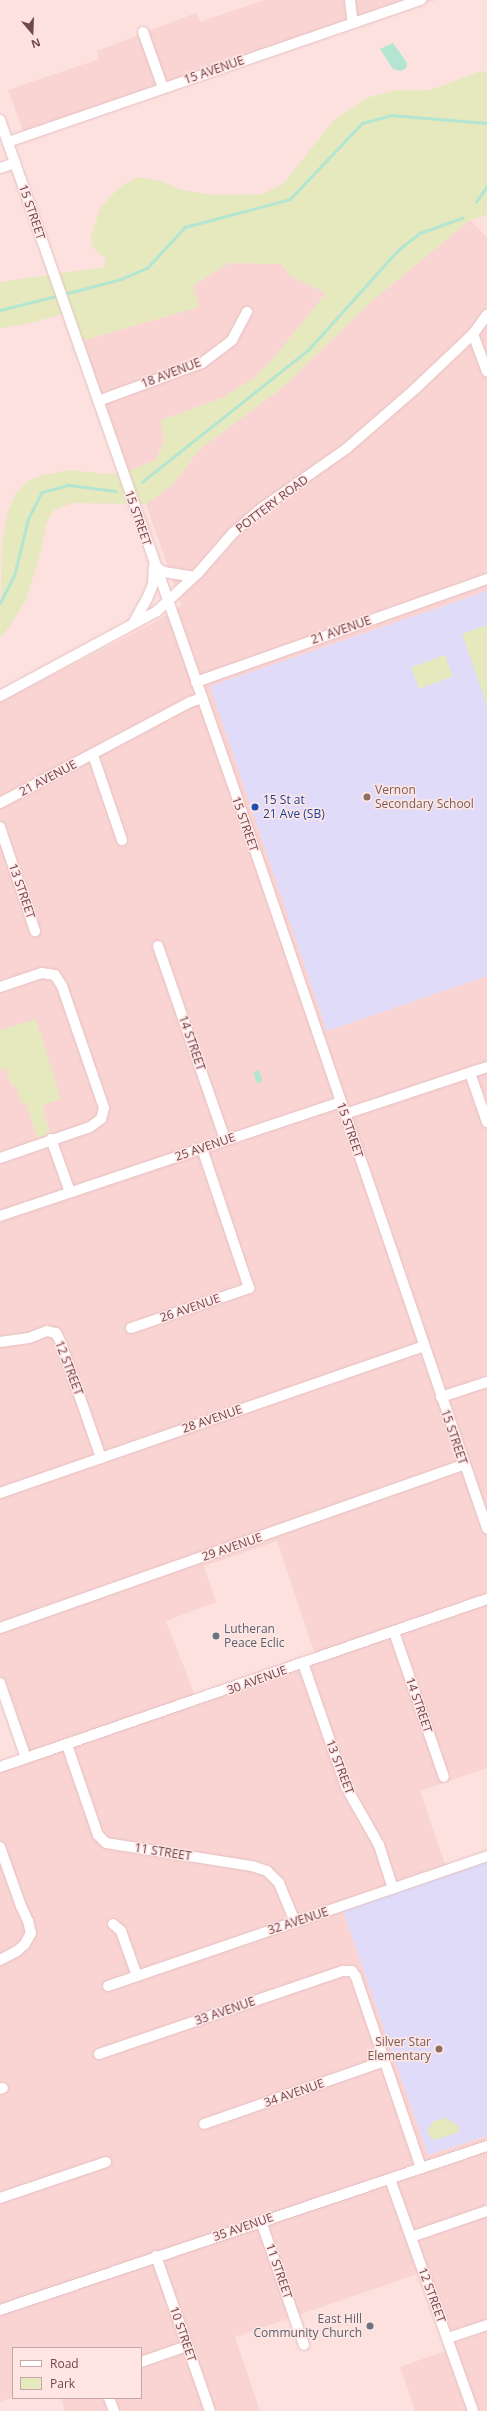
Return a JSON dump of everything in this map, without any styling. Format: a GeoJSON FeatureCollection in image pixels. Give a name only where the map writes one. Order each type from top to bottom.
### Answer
{"type":"FeatureCollection","features":[{"type":"Feature","properties":{"kind":"street"},"geometry":{"type":"LineString","coordinates":[[350,0],[352,23]]}},
{"type":"Feature","properties":{"kind":"street","name":"15 AVENUE"},"geometry":{"type":"LineString","coordinates":[[8,142],[421,0]]}},
{"type":"Feature","properties":{"kind":"street"},"geometry":{"type":"LineString","coordinates":[[143,32],[163,88]]}},
{"type":"Feature","properties":{"kind":"street","name":"15 STREET"},"geometry":{"type":"LineString","coordinates":[[0,120],[98,400],[154,566],[202,698],[464,1465],[487,1528]]}},
{"type":"Feature","properties":{"kind":"street"},"geometry":{"type":"LineString","coordinates":[[0,168],[15,163]]}},
{"type":"Feature","properties":{"kind":"street","name":"18 AVENUE"},"geometry":{"type":"LineString","coordinates":[[98,400],[202,363],[232,340],[247,312]]}},
{"type":"Feature","properties":{"kind":"street","name":"POTTERY ROAD"},"geometry":{"type":"LineString","coordinates":[[0,696],[132,625],[167,603],[194,577],[233,533],[262,508],[346,449],[415,389],[473,334],[487,315]]}},
{"type":"Feature","properties":{"kind":"street"},"geometry":{"type":"LineString","coordinates":[[473,334],[487,372]]}},
{"type":"Feature","properties":{"kind":"street"},"geometry":{"type":"LineString","coordinates":[[132,625],[147,599],[153,584],[154,566],[164,572],[194,577]]}},
{"type":"Feature","properties":{"kind":"street","name":"21 AVENUE"},"geometry":{"type":"LineString","coordinates":[[196,682],[487,579]]}},
{"type":"Feature","properties":{"kind":"street","name":"21 AVENUE"},"geometry":{"type":"LineString","coordinates":[[0,803],[190,702],[202,698]]}},
{"type":"Feature","properties":{"kind":"street"},"geometry":{"type":"LineString","coordinates":[[93,754],[122,840]]}},
{"type":"Feature","properties":{"kind":"street","name":"13 STREET"},"geometry":{"type":"LineString","coordinates":[[0,827],[35,931]]}},
{"type":"Feature","properties":{"kind":"street","name":"14 STREET"},"geometry":{"type":"LineString","coordinates":[[158,946],[225,1140]]}},
{"type":"Feature","properties":{"kind":"street"},"geometry":{"type":"LineString","coordinates":[[0,987],[42,973],[55,975],[62,986],[104,1108],[101,1119],[90,1127],[1,1156]]}},
{"type":"Feature","properties":{"kind":"street"},"geometry":{"type":"LineString","coordinates":[[345,1114],[487,1067]]}},
{"type":"Feature","properties":{"kind":"street"},"geometry":{"type":"LineString","coordinates":[[470,1073],[487,1122]]}},
{"type":"Feature","properties":{"kind":"street","name":"25 AVENUE"},"geometry":{"type":"LineString","coordinates":[[0,1216],[340,1102]]}},
{"type":"Feature","properties":{"kind":"street"},"geometry":{"type":"LineString","coordinates":[[51,1139],[70,1192]]}},
{"type":"Feature","properties":{"kind":"street","name":"26 AVENUE"},"geometry":{"type":"LineString","coordinates":[[131,1328],[249,1288],[202,1148]]}},
{"type":"Feature","properties":{"kind":"street","name":"12 STREET"},"geometry":{"type":"LineString","coordinates":[[0,1342],[29,1338],[47,1331],[56,1333],[62,1343],[101,1458]]}},
{"type":"Feature","properties":{"kind":"street","name":"28 AVENUE"},"geometry":{"type":"LineString","coordinates":[[0,1493],[424,1346]]}},
{"type":"Feature","properties":{"kind":"street"},"geometry":{"type":"LineString","coordinates":[[441,1397],[487,1382]]}},
{"type":"Feature","properties":{"kind":"street","name":"29 AVENUE"},"geometry":{"type":"LineString","coordinates":[[0,1628],[464,1465]]}},
{"type":"Feature","properties":{"kind":"street","name":"30 AVENUE"},"geometry":{"type":"LineString","coordinates":[[0,1767],[487,1599]]}},
{"type":"Feature","properties":{"kind":"street","name":"14 STREET"},"geometry":{"type":"LineString","coordinates":[[394,1632],[444,1778]]}},
{"type":"Feature","properties":{"kind":"street","name":"13 STREET"},"geometry":{"type":"LineString","coordinates":[[303,1663],[346,1787],[379,1845],[393,1889]]}},
{"type":"Feature","properties":{"kind":"street"},"geometry":{"type":"LineString","coordinates":[[0,1683],[26,1758]]}},
{"type":"Feature","properties":{"kind":"street","name":"11 STREET"},"geometry":{"type":"LineString","coordinates":[[67,1745],[98,1835],[106,1843],[252,1866],[267,1871],[279,1883],[295,1922]]}},
{"type":"Feature","properties":{"kind":"street"},"geometry":{"type":"LineString","coordinates":[[0,1847],[21,1906],[28,1921],[31,1933],[25,1944],[17,1951],[0,1960]]}},
{"type":"Feature","properties":{"kind":"street","name":"32 AVENUE"},"geometry":{"type":"LineString","coordinates":[[108,1986],[487,1856]]}},
{"type":"Feature","properties":{"kind":"street"},"geometry":{"type":"LineString","coordinates":[[113,1924],[121,1932],[137,1976]]}},
{"type":"Feature","properties":{"kind":"street","name":"33 AVENUE"},"geometry":{"type":"LineString","coordinates":[[99,2054],[343,1971],[352,1971],[356,1977],[385,2061]]}},
{"type":"Feature","properties":{"kind":"street"},"geometry":{"type":"LineString","coordinates":[[385,2061],[421,2168]]}},
{"type":"Feature","properties":{"kind":"street","name":"34 AVENUE"},"geometry":{"type":"LineString","coordinates":[[204,2124],[385,2061]]}},
{"type":"Feature","properties":{"kind":"street","name":"35 AVENUE"},"geometry":{"type":"LineString","coordinates":[[0,2310],[156,2256],[487,2146]]}},
{"type":"Feature","properties":{"kind":"street"},"geometry":{"type":"LineString","coordinates":[[0,2198],[106,2162]]}},
{"type":"Feature","properties":{"kind":"street","name":"12 STREET"},"geometry":{"type":"LineString","coordinates":[[390,2179],[473,2411]]}},
{"type":"Feature","properties":{"kind":"street"},"geometry":{"type":"LineString","coordinates":[[411,2237],[487,2211]]}},
{"type":"Feature","properties":{"kind":"street","name":"11 STREET"},"geometry":{"type":"LineString","coordinates":[[261,2221],[304,2344]]}},
{"type":"Feature","properties":{"kind":"street","name":"10 STREET"},"geometry":{"type":"LineString","coordinates":[[156,2256],[210,2411]]}},
{"type":"Feature","properties":{"kind":"street"},"geometry":{"type":"LineString","coordinates":[[448,2338],[487,2325]]}},
{"type":"Feature","properties":{"kind":"street"},"geometry":{"type":"LineString","coordinates":[[142,2362],[187,2346]]}},
{"type":"Feature","properties":{"kind":"street"},"geometry":{"type":"LineString","coordinates":[[109,2399],[114,2411]]}},
{"type":"Feature","properties":{"kind":"shaded area"},"geometry":{"type":"Polygon","coordinates":[[[264,0],[436,0],[24,133],[8,90],[99,59],[97,51],[196,13],[200,22],[264,0]]]}},
{"type":"Feature","properties":{"kind":"shaded area"},"geometry":{"type":"Polygon","coordinates":[[[393,43],[407,63],[406,68],[401,71],[393,69],[380,49],[393,43]]]}},
{"type":"Feature","properties":{"kind":"shaded area"},"geometry":{"type":"Polygon","coordinates":[[[470,220],[487,237],[487,591],[211,686],[327,1031],[487,976],[487,1768],[420,1791],[447,1870],[342,1908],[428,2155],[487,2136],[487,2411],[412,2411],[415,2410],[400,2367],[448,2350],[420,2273],[235,2337],[260,2411],[65,2411],[61,2399],[142,2399],[142,2347],[12,2347],[12,2397],[0,2402],[0,1771],[27,1761],[0,1685],[0,1070],[6,1068],[12,1086],[16,1086],[22,1103],[26,1102],[50,1133],[43,1112],[45,1104],[61,1099],[0,1030],[0,702],[159,620],[181,605],[146,504],[173,484],[200,449],[283,387],[372,301],[470,220]],[[277,1541],[204,1566],[216,1602],[166,1621],[195,1696],[315,1654],[277,1541]]]}},
{"type":"Feature","properties":{"kind":"shaded area"},"geometry":{"type":"Polygon","coordinates":[[[230,263],[282,264],[289,275],[326,293],[272,360],[254,378],[222,398],[161,420],[164,441],[156,460],[124,473],[81,341],[199,307],[193,285],[230,263]]]}},
{"type":"Feature","properties":{"kind":"shaded area","name":"Vernon Secondary School"},"geometry":{"type":"Polygon","coordinates":[[[487,591],[487,976],[327,1031],[211,686],[487,591]]]}},
{"type":"Feature","properties":{"kind":"shaded area"},"geometry":{"type":"Polygon","coordinates":[[[259,1070],[262,1079],[260,1084],[257,1083],[253,1072],[259,1070]]]}},
{"type":"Feature","properties":{"kind":"shaded area","name":"Silver Star Elementary"},"geometry":{"type":"Polygon","coordinates":[[[487,1856],[487,2136],[428,2155],[342,1908],[487,1856]]]}},
{"type":"Feature","properties":{"kind":"green space"},"geometry":{"type":"Polygon","coordinates":[[[481,71],[487,72],[487,215],[470,220],[372,301],[283,387],[200,449],[173,484],[146,504],[73,503],[53,510],[46,525],[41,551],[26,600],[7,630],[0,638],[2,542],[8,512],[16,493],[28,481],[43,475],[70,470],[104,474],[124,473],[156,460],[164,441],[161,420],[222,398],[254,378],[272,360],[326,293],[288,275],[282,264],[230,263],[193,285],[199,307],[81,341],[70,312],[30,323],[0,328],[0,282],[105,267],[106,259],[93,248],[91,236],[101,207],[120,187],[138,177],[161,181],[181,190],[216,195],[263,194],[284,183],[334,120],[367,98],[396,90],[431,90],[481,71]]]}},
{"type":"Feature","properties":{"kind":"green space"},"geometry":{"type":"Polygon","coordinates":[[[487,625],[487,705],[462,634],[487,625]]]}},
{"type":"Feature","properties":{"kind":"green space"},"geometry":{"type":"Polygon","coordinates":[[[445,655],[453,677],[419,689],[411,667],[445,655]]]}},
{"type":"Feature","properties":{"kind":"green space"},"geometry":{"type":"Polygon","coordinates":[[[36,1019],[61,1099],[45,1104],[43,1112],[50,1133],[37,1138],[26,1103],[22,1104],[16,1086],[12,1086],[6,1068],[0,1070],[0,1030],[36,1019]]]}},
{"type":"Feature","properties":{"kind":"green space"},"geometry":{"type":"Polygon","coordinates":[[[446,2118],[459,2126],[459,2132],[434,2140],[431,2138],[427,2130],[434,2121],[446,2118]]]}},
{"type":"Feature","properties":{"kind":"waterway"},"geometry":{"type":"LineString","coordinates":[[64,294],[121,279],[147,268],[185,227],[290,199],[362,123],[391,115],[487,123]]}},
{"type":"Feature","properties":{"kind":"waterway"},"geometry":{"type":"LineString","coordinates":[[476,202],[487,186]]}},
{"type":"Feature","properties":{"kind":"waterway"},"geometry":{"type":"LineString","coordinates":[[142,482],[308,350],[398,250],[420,233],[462,218]]}},
{"type":"Feature","properties":{"kind":"waterway"},"geometry":{"type":"LineString","coordinates":[[0,310],[60,295]]}},
{"type":"Feature","properties":{"kind":"waterway"},"geometry":{"type":"LineString","coordinates":[[0,603],[14,576],[28,519],[42,492],[69,485],[116,491]]}},
{"type":"Feature","properties":{"kind":"place","name":"Vernon Secondary School"},"geometry":{"type":"Point","coordinates":[367,797]}},
{"type":"Feature","properties":{"kind":"place","name":"15 St at 21 Ave (SB)"},"geometry":{"type":"Point","coordinates":[255,807]}},
{"type":"Feature","properties":{"kind":"place","name":"Lutheran Peace Eclic"},"geometry":{"type":"Point","coordinates":[216,1636]}},
{"type":"Feature","properties":{"kind":"place","name":"Silver Star Elementary"},"geometry":{"type":"Point","coordinates":[439,2049]}},
{"type":"Feature","properties":{"kind":"place","name":"East Hill Community Church"},"geometry":{"type":"Point","coordinates":[370,2326]}}]}
